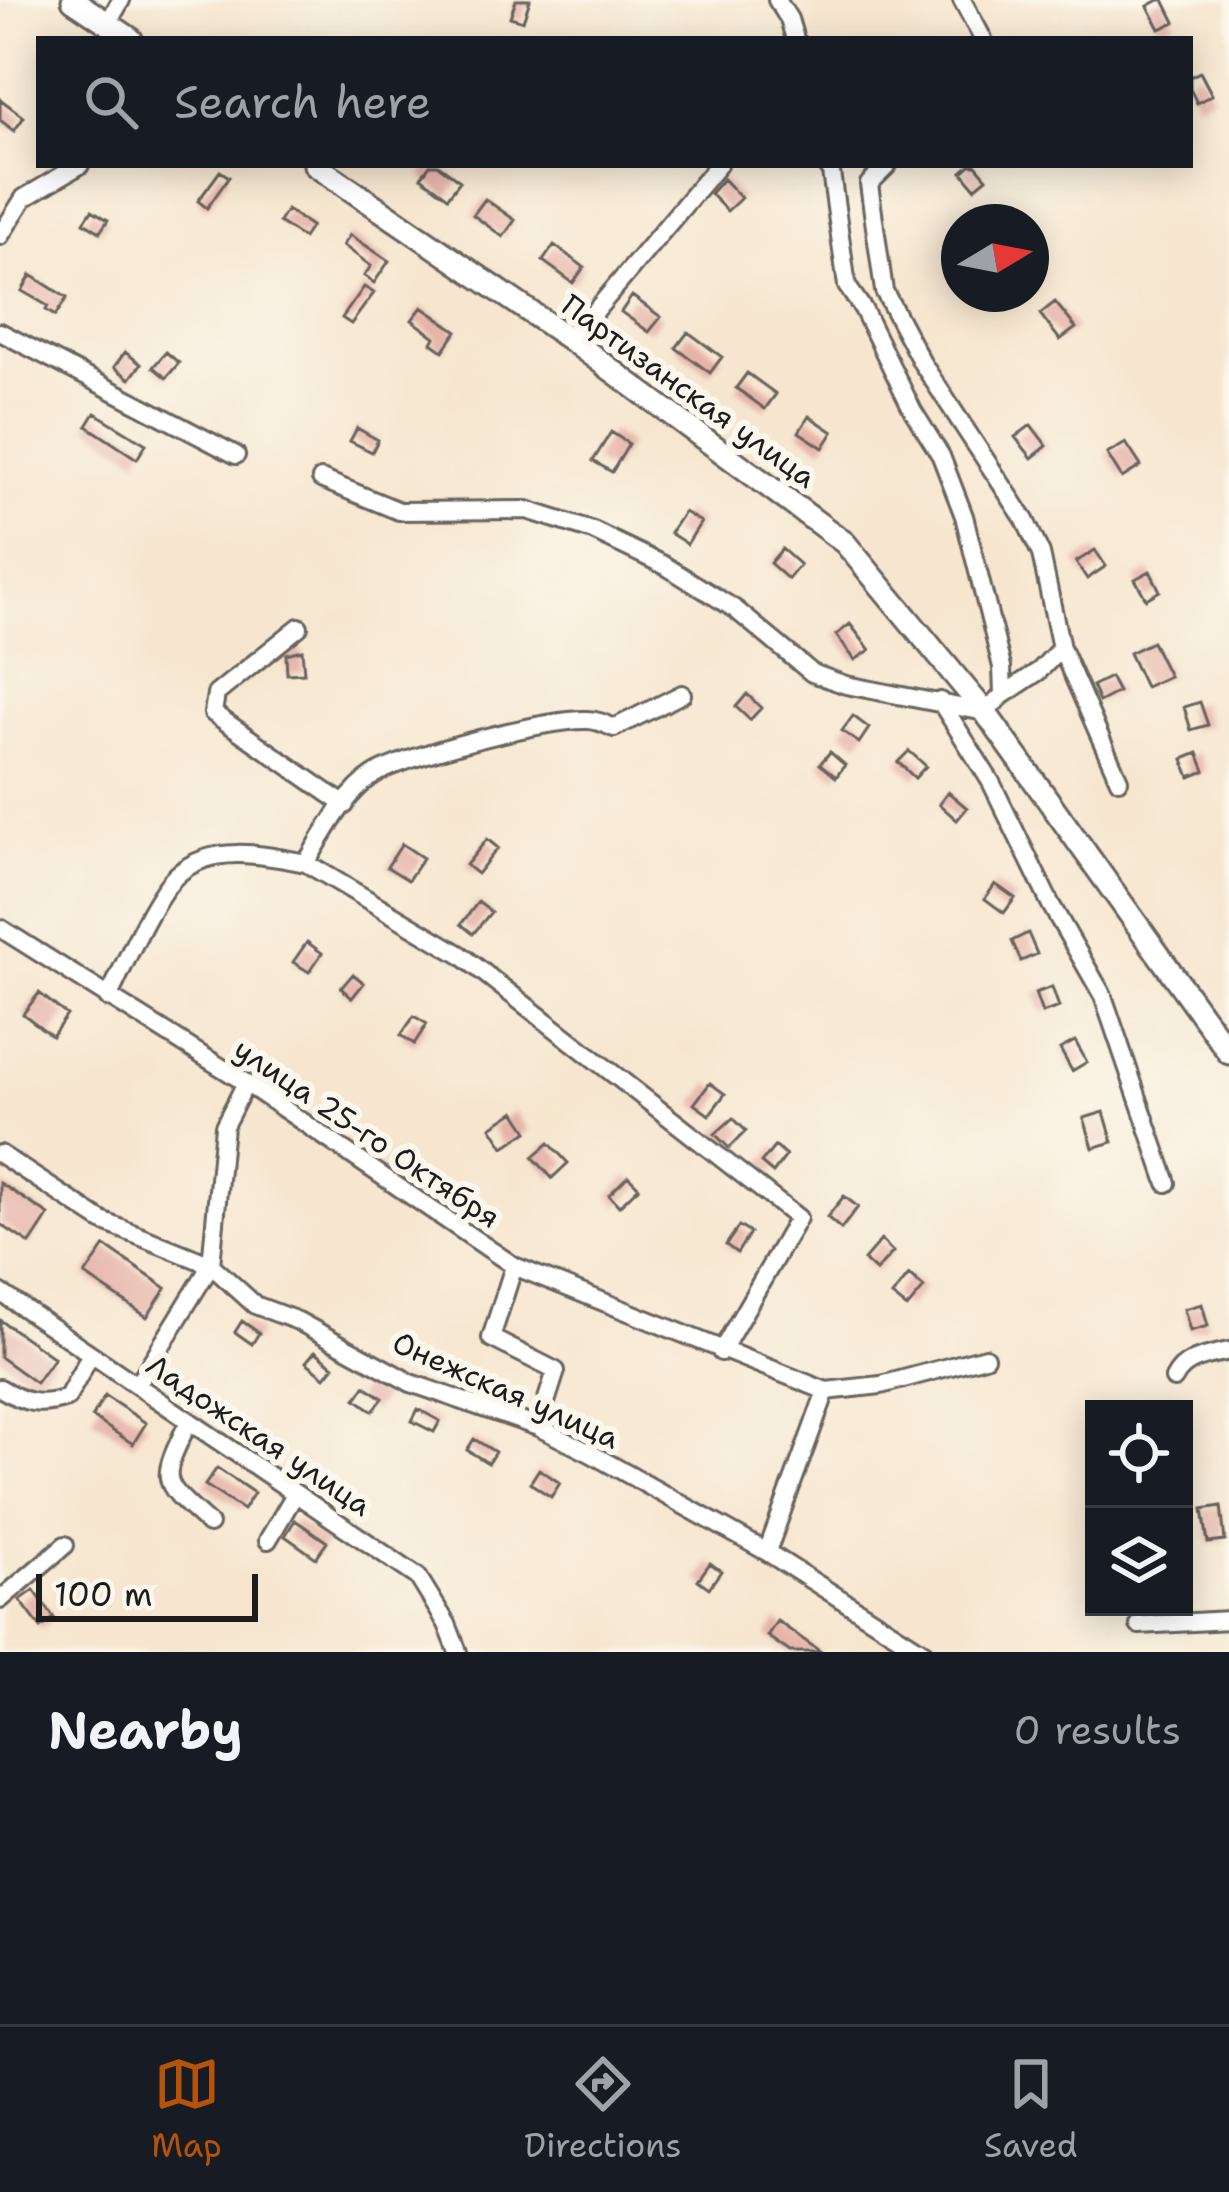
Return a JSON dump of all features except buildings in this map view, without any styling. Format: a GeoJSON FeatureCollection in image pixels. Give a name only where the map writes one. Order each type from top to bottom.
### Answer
{"type":"FeatureCollection","features":[{"type":"Feature","properties":{"kind":"main road"},"geometry":{"type":"LineString","coordinates":[[74,0],[127,36]]}},
{"type":"Feature","properties":{"kind":"main road","name":"Партизанская улица"},"geometry":{"type":"LineString","coordinates":[[319,168],[571,340],[845,543],[985,712],[1229,1053]]}},
{"type":"Feature","properties":{"kind":"street"},"geometry":{"type":"LineString","coordinates":[[109,23],[121,0]]}},
{"type":"Feature","properties":{"kind":"street"},"geometry":{"type":"LineString","coordinates":[[777,0],[794,36]]}},
{"type":"Feature","properties":{"kind":"street"},"geometry":{"type":"LineString","coordinates":[[962,0],[981,36]]}},
{"type":"Feature","properties":{"kind":"street"},"geometry":{"type":"LineString","coordinates":[[0,236],[24,198],[75,168]]}},
{"type":"Feature","properties":{"kind":"street"},"geometry":{"type":"LineString","coordinates":[[571,340],[715,168]]}},
{"type":"Feature","properties":{"kind":"street"},"geometry":{"type":"LineString","coordinates":[[828,168],[847,286],[941,456],[964,516],[1002,667],[1004,695]]}},
{"type":"Feature","properties":{"kind":"street"},"geometry":{"type":"LineString","coordinates":[[885,168],[869,184],[884,290],[962,428],[1025,520],[1041,554],[1061,648],[1119,781]]}},
{"type":"Feature","properties":{"kind":"street"},"geometry":{"type":"LineString","coordinates":[[0,332],[236,455]]}},
{"type":"Feature","properties":{"kind":"street"},"geometry":{"type":"LineString","coordinates":[[321,479],[399,511],[526,510],[571,524],[664,565],[735,609],[812,673],[846,685],[985,712],[1061,648]]}},
{"type":"Feature","properties":{"kind":"street"},"geometry":{"type":"LineString","coordinates":[[299,627],[216,694],[213,713],[345,806]]}},
{"type":"Feature","properties":{"kind":"street"},"geometry":{"type":"LineString","coordinates":[[306,862],[345,806],[373,776],[417,758],[544,723],[592,719],[614,728],[682,694]]}},
{"type":"Feature","properties":{"kind":"street"},"geometry":{"type":"LineString","coordinates":[[940,701],[991,782],[1051,905],[1103,996],[1167,1184]]}},
{"type":"Feature","properties":{"kind":"street"},"geometry":{"type":"LineString","coordinates":[[108,998],[178,874],[226,854],[306,862],[460,955],[798,1218],[721,1352]]}},
{"type":"Feature","properties":{"kind":"street","name":"улица 25-го Октября"},"geometry":{"type":"LineString","coordinates":[[0,928],[246,1082],[514,1266],[826,1391]]}},
{"type":"Feature","properties":{"kind":"street"},"geometry":{"type":"LineString","coordinates":[[137,1385],[211,1265],[224,1126],[246,1082]]}},
{"type":"Feature","properties":{"kind":"street","name":"Онежская улица"},"geometry":{"type":"LineString","coordinates":[[0,1154],[102,1221],[211,1265],[255,1305],[298,1321],[411,1383],[538,1427],[767,1552],[924,1652]]}},
{"type":"Feature","properties":{"kind":"street"},"geometry":{"type":"LineString","coordinates":[[514,1266],[491,1339],[556,1371],[538,1427]]}},
{"type":"Feature","properties":{"kind":"street","name":"Ладожская улица"},"geometry":{"type":"LineString","coordinates":[[0,1292],[418,1577],[458,1652]]}},
{"type":"Feature","properties":{"kind":"street"},"geometry":{"type":"LineString","coordinates":[[1174,1379],[1179,1368],[1194,1360],[1229,1351]]}},
{"type":"Feature","properties":{"kind":"street"},"geometry":{"type":"LineString","coordinates":[[0,1388],[25,1403],[45,1406],[67,1398],[90,1356]]}},
{"type":"Feature","properties":{"kind":"street"},"geometry":{"type":"LineString","coordinates":[[767,1552],[826,1391],[881,1385],[985,1357]]}},
{"type":"Feature","properties":{"kind":"street"},"geometry":{"type":"LineString","coordinates":[[188,1423],[166,1479],[172,1492],[209,1524]]}},
{"type":"Feature","properties":{"kind":"street"},"geometry":{"type":"LineString","coordinates":[[268,1540],[295,1494]]}},
{"type":"Feature","properties":{"kind":"street"},"geometry":{"type":"LineString","coordinates":[[0,1600],[65,1544]]}},
{"type":"Feature","properties":{"kind":"street"},"geometry":{"type":"LineString","coordinates":[[1139,1625],[1229,1620]]}}]}
